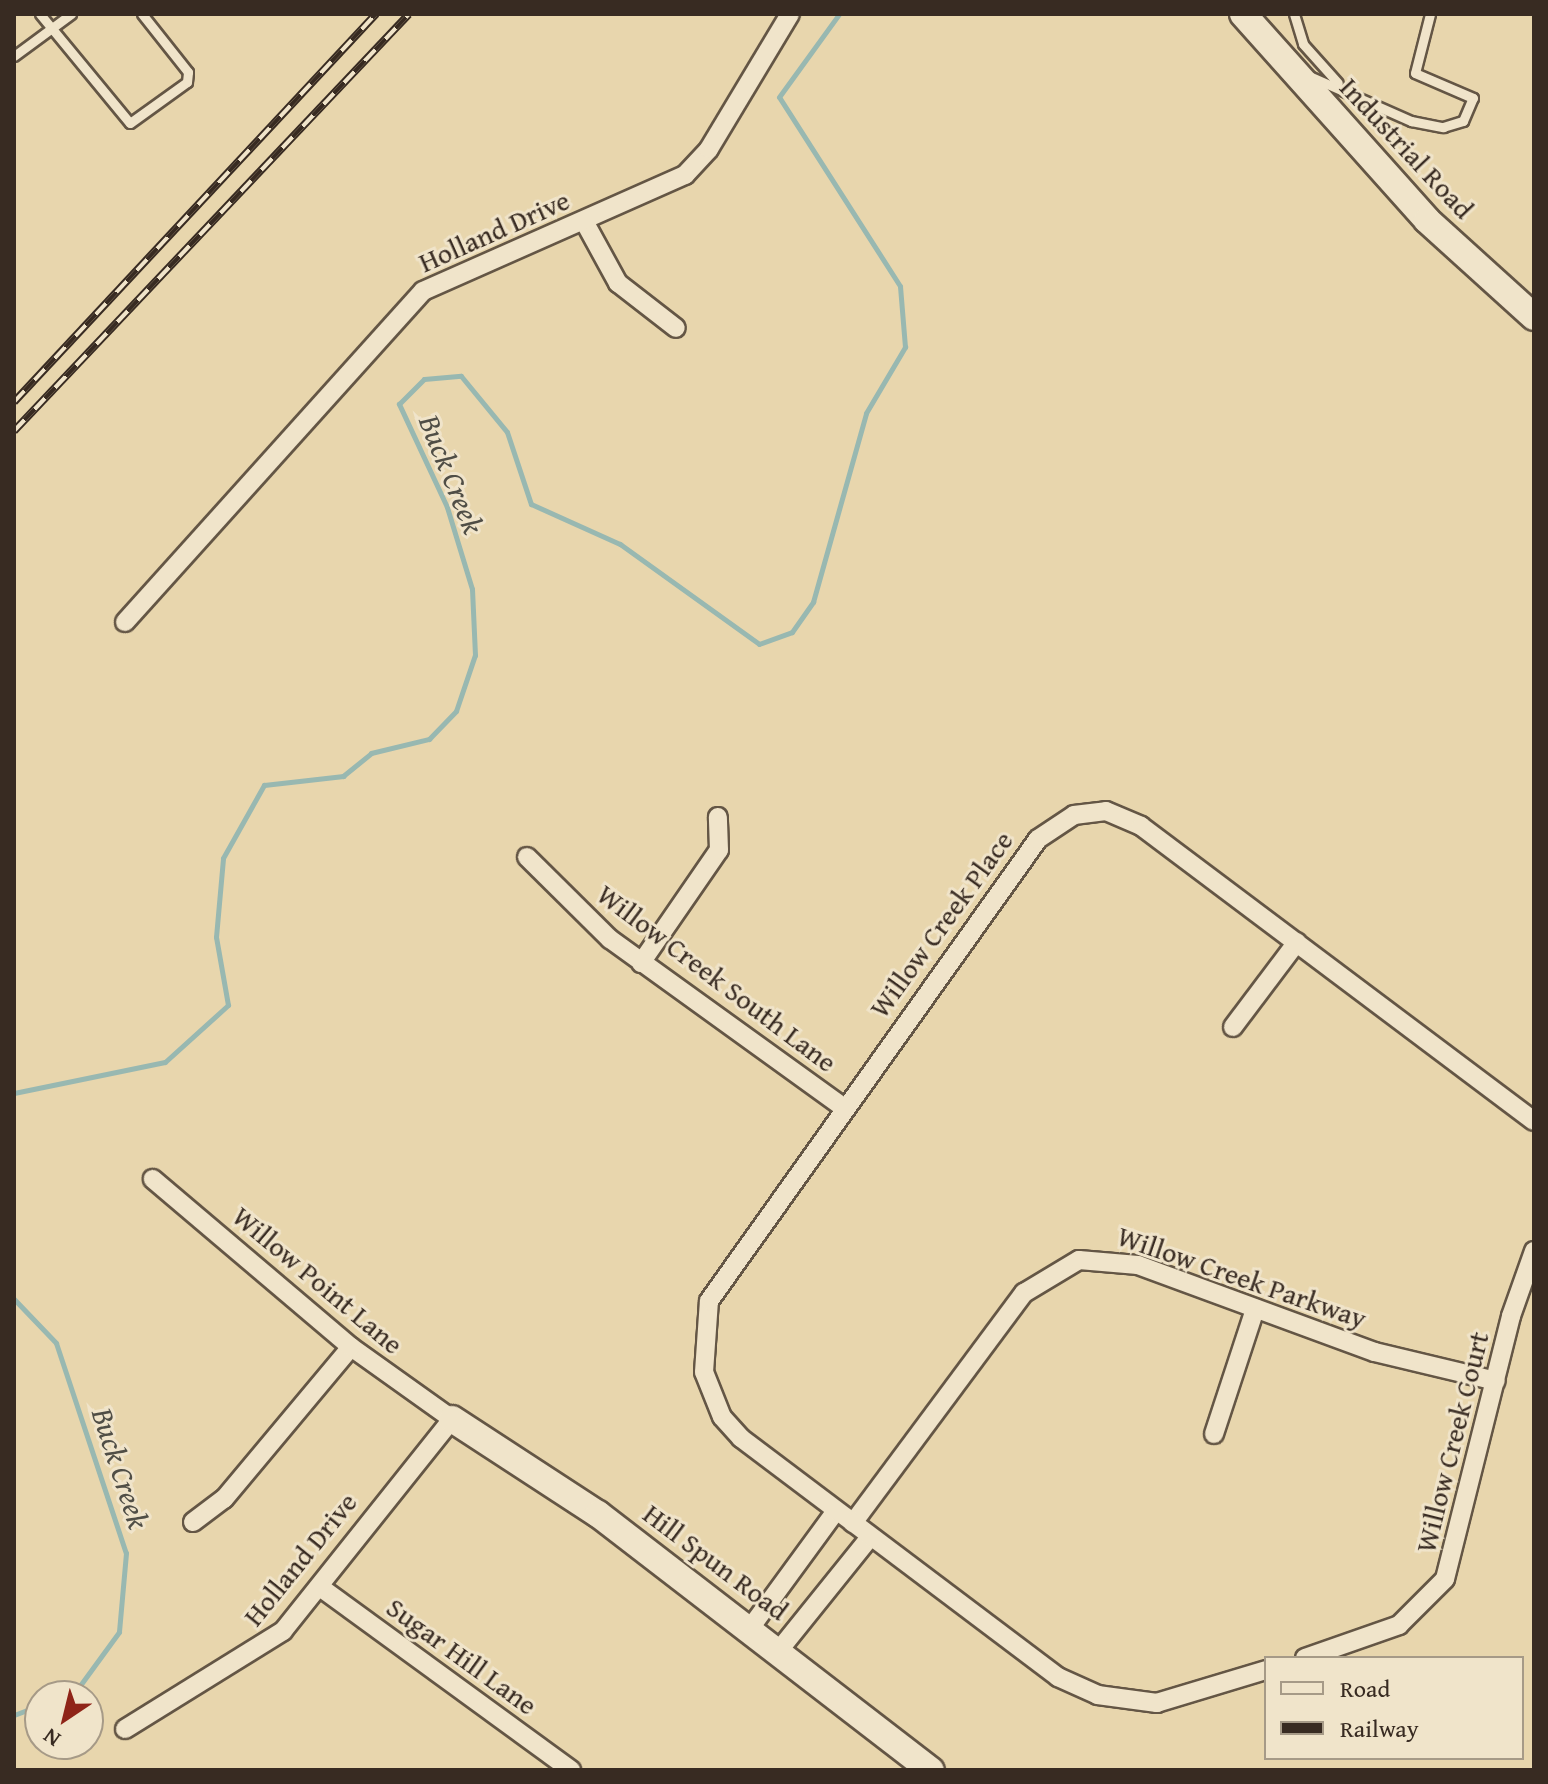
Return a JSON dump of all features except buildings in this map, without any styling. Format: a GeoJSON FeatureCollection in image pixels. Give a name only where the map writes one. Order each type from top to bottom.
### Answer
{"type":"FeatureCollection","features":[{"type":"Feature","properties":{"kind":"street","name":"Holland Drive"},"geometry":{"type":"LineString","coordinates":[[125,622],[423,291],[664,188],[699,162],[790,14]]}},
{"type":"Feature","properties":{"kind":"street","name":"Industrial Road"},"geometry":{"type":"LineString","coordinates":[[1243,14],[1427,220],[1534,317]]}},
{"type":"Feature","properties":{"kind":"street"},"geometry":{"type":"LineString","coordinates":[[584,221],[618,283],[676,328]]}},
{"type":"Feature","properties":{"kind":"street","name":"Willow Creek Place"},"geometry":{"type":"LineString","coordinates":[[853,1523],[722,1417],[704,1372],[702,1330],[717,1285],[843,1107],[1038,839],[1074,815],[1106,811],[1141,826],[1534,1121]]}},
{"type":"Feature","properties":{"kind":"street"},"geometry":{"type":"LineString","coordinates":[[641,963],[719,850],[718,817]]}},
{"type":"Feature","properties":{"kind":"street","name":"Willow Creek South Lane"},"geometry":{"type":"LineString","coordinates":[[527,857],[641,963],[843,1107]]}},
{"type":"Feature","properties":{"kind":"street"},"geometry":{"type":"LineString","coordinates":[[1233,1027],[1297,942]]}},
{"type":"Feature","properties":{"kind":"street","name":"Willow Point Lane"},"geometry":{"type":"LineString","coordinates":[[153,1179],[351,1347],[452,1419]]}},
{"type":"Feature","properties":{"kind":"street","name":"Willow Creek Court"},"geometry":{"type":"LineString","coordinates":[[1311,1656],[1399,1625],[1445,1579],[1496,1381],[1534,1251]]}},
{"type":"Feature","properties":{"kind":"street","name":"Willow Creek Parkway"},"geometry":{"type":"LineString","coordinates":[[853,1523],[1024,1293],[1056,1268],[1114,1259],[1375,1352],[1496,1381]]}},
{"type":"Feature","properties":{"kind":"street"},"geometry":{"type":"LineString","coordinates":[[1214,1434],[1255,1309]]}},
{"type":"Feature","properties":{"kind":"street"},"geometry":{"type":"LineString","coordinates":[[193,1522],[224,1499],[351,1347]]}},
{"type":"Feature","properties":{"kind":"street","name":"Holland Drive"},"geometry":{"type":"LineString","coordinates":[[125,1729],[271,1643],[320,1587],[452,1419]]}},
{"type":"Feature","properties":{"kind":"street","name":"Hill Spun Road"},"geometry":{"type":"LineString","coordinates":[[452,1419],[751,1627],[931,1770]]}},
{"type":"Feature","properties":{"kind":"street"},"geometry":{"type":"LineString","coordinates":[[751,1627],[836,1511]]}},
{"type":"Feature","properties":{"kind":"street"},"geometry":{"type":"LineString","coordinates":[[853,1523],[1058,1677],[1098,1695],[1157,1703],[1264,1671]]}},
{"type":"Feature","properties":{"kind":"street"},"geometry":{"type":"LineString","coordinates":[[780,1649],[870,1537]]}},
{"type":"Feature","properties":{"kind":"street","name":"Sugar Hill Lane"},"geometry":{"type":"LineString","coordinates":[[320,1587],[571,1770]]}},
{"type":"Feature","properties":{"kind":"lane"},"geometry":{"type":"LineString","coordinates":[[40,14],[130,123],[187,82],[188,72],[142,14]]}},
{"type":"Feature","properties":{"kind":"lane"},"geometry":{"type":"LineString","coordinates":[[14,56],[71,14]]}},
{"type":"Feature","properties":{"kind":"lane"},"geometry":{"type":"LineString","coordinates":[[1294,14],[1303,44],[1341,86]]}},
{"type":"Feature","properties":{"kind":"lane"},"geometry":{"type":"LineString","coordinates":[[1292,72],[1341,86],[1411,121],[1443,127],[1463,121],[1473,98],[1415,73],[1430,14]]}},
{"type":"Feature","properties":{"kind":"waterway","name":"Buck Creek"},"geometry":{"type":"LineString","coordinates":[[14,1093],[165,1062],[228,1005],[216,937],[223,858],[264,785],[343,776],[371,753],[429,739],[456,711],[475,655],[472,589],[447,507],[399,404],[424,379],[461,376],[507,432],[531,504],[620,544],[759,644],[792,632],[813,602],[866,413],[905,347],[900,286],[779,97],[839,14]]}},
{"type":"Feature","properties":{"kind":"waterway","name":"Buck Creek"},"geometry":{"type":"LineString","coordinates":[[14,1299],[56,1343],[126,1553],[119,1632],[84,1680]]}},
{"type":"Feature","properties":{"kind":"waterway","name":"Buck Creek"},"geometry":{"type":"LineString","coordinates":[[14,1715],[24,1711]]}},
{"type":"Feature","properties":{"kind":"railway"},"geometry":{"type":"LineString","coordinates":[[14,402],[376,14]]}},
{"type":"Feature","properties":{"kind":"railway"},"geometry":{"type":"LineString","coordinates":[[14,431],[409,14]]}}]}
